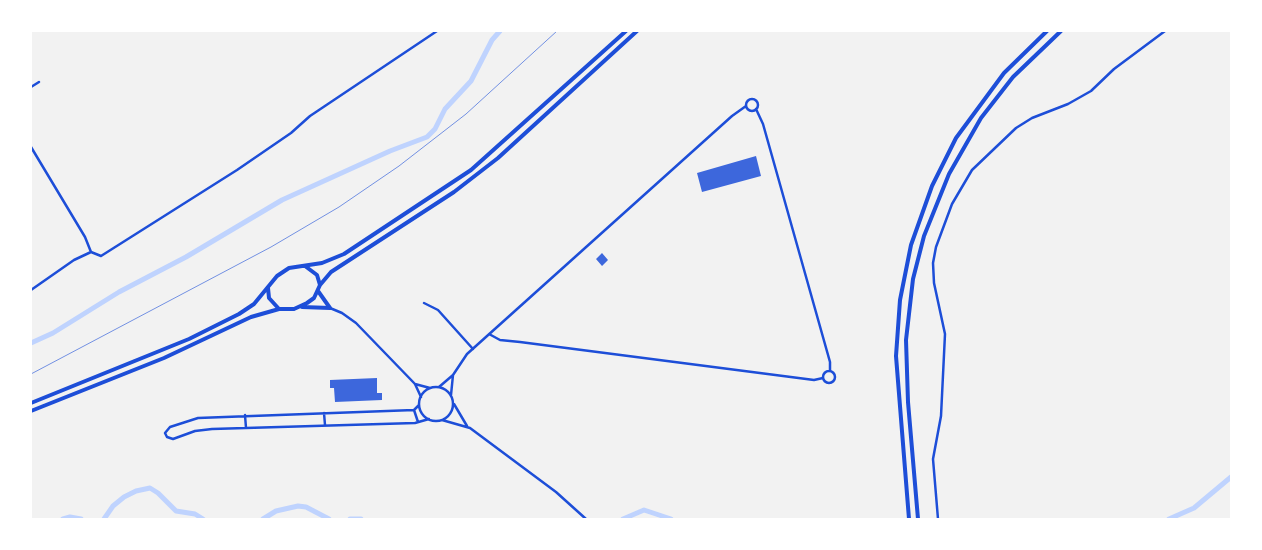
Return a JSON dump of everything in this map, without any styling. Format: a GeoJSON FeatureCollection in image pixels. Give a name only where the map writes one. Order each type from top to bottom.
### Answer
{"type":"FeatureCollection","features":[{"type":"Feature","properties":{"kind":"highway"},"geometry":{"type":"LineString","coordinates":[[31,403],[156,352],[228,320],[254,304],[282,272],[290,268],[317,264],[336,258],[456,180],[497,149],[626,31]]}},
{"type":"Feature","properties":{"kind":"highway"},"geometry":{"type":"LineString","coordinates":[[300,307],[314,298],[325,277],[339,266],[437,203],[485,169],[637,31]]}},
{"type":"Feature","properties":{"kind":"highway"},"geometry":{"type":"LineString","coordinates":[[909,519],[896,356],[900,300],[911,245],[932,186],[964,125],[1004,73],[1046,31]]}},
{"type":"Feature","properties":{"kind":"highway"},"geometry":{"type":"LineString","coordinates":[[918,519],[908,402],[906,349],[911,296],[924,236],[949,174],[981,118],[1024,66],[1062,31]]}},
{"type":"Feature","properties":{"kind":"highway"},"geometry":{"type":"LineString","coordinates":[[304,266],[317,275],[320,285]]}},
{"type":"Feature","properties":{"kind":"highway"},"geometry":{"type":"LineString","coordinates":[[268,288],[269,298],[279,309]]}},
{"type":"Feature","properties":{"kind":"highway"},"geometry":{"type":"LineString","coordinates":[[318,292],[330,308]]}},
{"type":"Feature","properties":{"kind":"highway"},"geometry":{"type":"LineString","coordinates":[[31,411],[164,358],[251,317],[279,309],[300,307],[330,308]]}},
{"type":"Feature","properties":{"kind":"street"},"geometry":{"type":"LineString","coordinates":[[31,147],[91,252],[99,257],[233,173],[291,133],[310,116],[437,31]]}},
{"type":"Feature","properties":{"kind":"street"},"geometry":{"type":"LineString","coordinates":[[938,519],[933,459],[941,416],[945,334],[934,283],[933,263],[936,246],[952,204],[972,170],[1016,128],[1032,118],[1068,104],[1090,91],[1107,75],[1165,31]]}},
{"type":"Feature","properties":{"kind":"street"},"geometry":{"type":"LineString","coordinates":[[31,87],[39,82]]}},
{"type":"Feature","properties":{"kind":"street"},"geometry":{"type":"LineString","coordinates":[[415,384],[430,388],[439,387],[453,375],[461,361],[489,334],[725,122],[746,106],[748,100],[753,99],[758,103],[756,109],[764,124],[830,362],[830,371],[835,377],[832,382],[826,382],[823,378]]}},
{"type":"Feature","properties":{"kind":"street"},"geometry":{"type":"LineString","coordinates":[[746,106],[749,110],[756,109]]}},
{"type":"Feature","properties":{"kind":"street"},"geometry":{"type":"LineString","coordinates":[[31,290],[74,260],[91,252]]}},
{"type":"Feature","properties":{"kind":"street"},"geometry":{"type":"LineString","coordinates":[[424,303],[438,310],[473,349]]}},
{"type":"Feature","properties":{"kind":"street"},"geometry":{"type":"LineString","coordinates":[[330,308],[342,313],[356,323],[415,384],[421,397]]}},
{"type":"Feature","properties":{"kind":"street"},"geometry":{"type":"LineString","coordinates":[[489,334],[512,341],[814,380],[823,378]]}},
{"type":"Feature","properties":{"kind":"street"},"geometry":{"type":"LineString","coordinates":[[823,378],[824,373],[830,371]]}},
{"type":"Feature","properties":{"kind":"street"},"geometry":{"type":"LineString","coordinates":[[453,375],[451,395],[467,426],[556,492],[586,519]]}},
{"type":"Feature","properties":{"kind":"street"},"geometry":{"type":"LineString","coordinates":[[439,387],[451,395]]}},
{"type":"Feature","properties":{"kind":"street"},"geometry":{"type":"LineString","coordinates":[[430,388],[421,397],[419,405],[414,410],[245,415],[190,419],[170,427],[165,433],[167,437],[173,439],[195,431],[419,422],[429,419],[467,426]]}},
{"type":"Feature","properties":{"kind":"street"},"geometry":{"type":"LineString","coordinates":[[442,420],[450,414],[454,404]]}},
{"type":"Feature","properties":{"kind":"street"},"geometry":{"type":"LineString","coordinates":[[419,405],[423,415],[429,419]]}},
{"type":"Feature","properties":{"kind":"street"},"geometry":{"type":"LineString","coordinates":[[414,410],[419,422]]}},
{"type":"Feature","properties":{"kind":"street"},"geometry":{"type":"LineString","coordinates":[[324,413],[325,425]]}},
{"type":"Feature","properties":{"kind":"street"},"geometry":{"type":"LineString","coordinates":[[245,415],[246,428]]}},
{"type":"Feature","properties":{"kind":"path"},"geometry":{"type":"LineString","coordinates":[[640,519],[655,519]]}},
{"type":"Feature","properties":{"kind":"building"},"geometry":{"type":"Polygon","coordinates":[[[756,156],[761,176],[702,192],[697,173],[756,156]]]}},
{"type":"Feature","properties":{"kind":"building"},"geometry":{"type":"Polygon","coordinates":[[[602,253],[608,260],[602,266],[596,259],[602,253]]]}},
{"type":"Feature","properties":{"kind":"building"},"geometry":{"type":"Polygon","coordinates":[[[377,378],[377,393],[382,393],[382,400],[335,402],[334,388],[330,388],[330,380],[377,378]]]}},
{"type":"Feature","properties":{"kind":"waterway"},"geometry":{"type":"LineString","coordinates":[[31,343],[53,333],[119,292],[186,257],[282,200],[390,151],[427,137],[435,129],[445,109],[471,81],[492,40],[500,31]]}},
{"type":"Feature","properties":{"kind":"waterway"},"geometry":{"type":"LineString","coordinates":[[1169,519],[1194,508],[1231,477]]}},
{"type":"Feature","properties":{"kind":"waterway"},"geometry":{"type":"LineString","coordinates":[[104,519],[113,506],[124,497],[136,491],[150,488],[158,493],[176,511],[195,514],[203,519]]}},
{"type":"Feature","properties":{"kind":"waterway"},"geometry":{"type":"LineString","coordinates":[[263,519],[276,511],[298,506],[306,507],[329,519]]}},
{"type":"Feature","properties":{"kind":"waterway"},"geometry":{"type":"LineString","coordinates":[[623,519],[644,510],[671,519]]}},
{"type":"Feature","properties":{"kind":"waterway"},"geometry":{"type":"LineString","coordinates":[[63,519],[70,517],[81,519]]}},
{"type":"Feature","properties":{"kind":"waterway"},"geometry":{"type":"LineString","coordinates":[[350,519],[361,519]]}},
{"type":"Feature","properties":{"kind":"railway"},"geometry":{"type":"LineString","coordinates":[[31,374],[271,247],[339,207],[399,166],[466,114],[557,31]]}}]}
